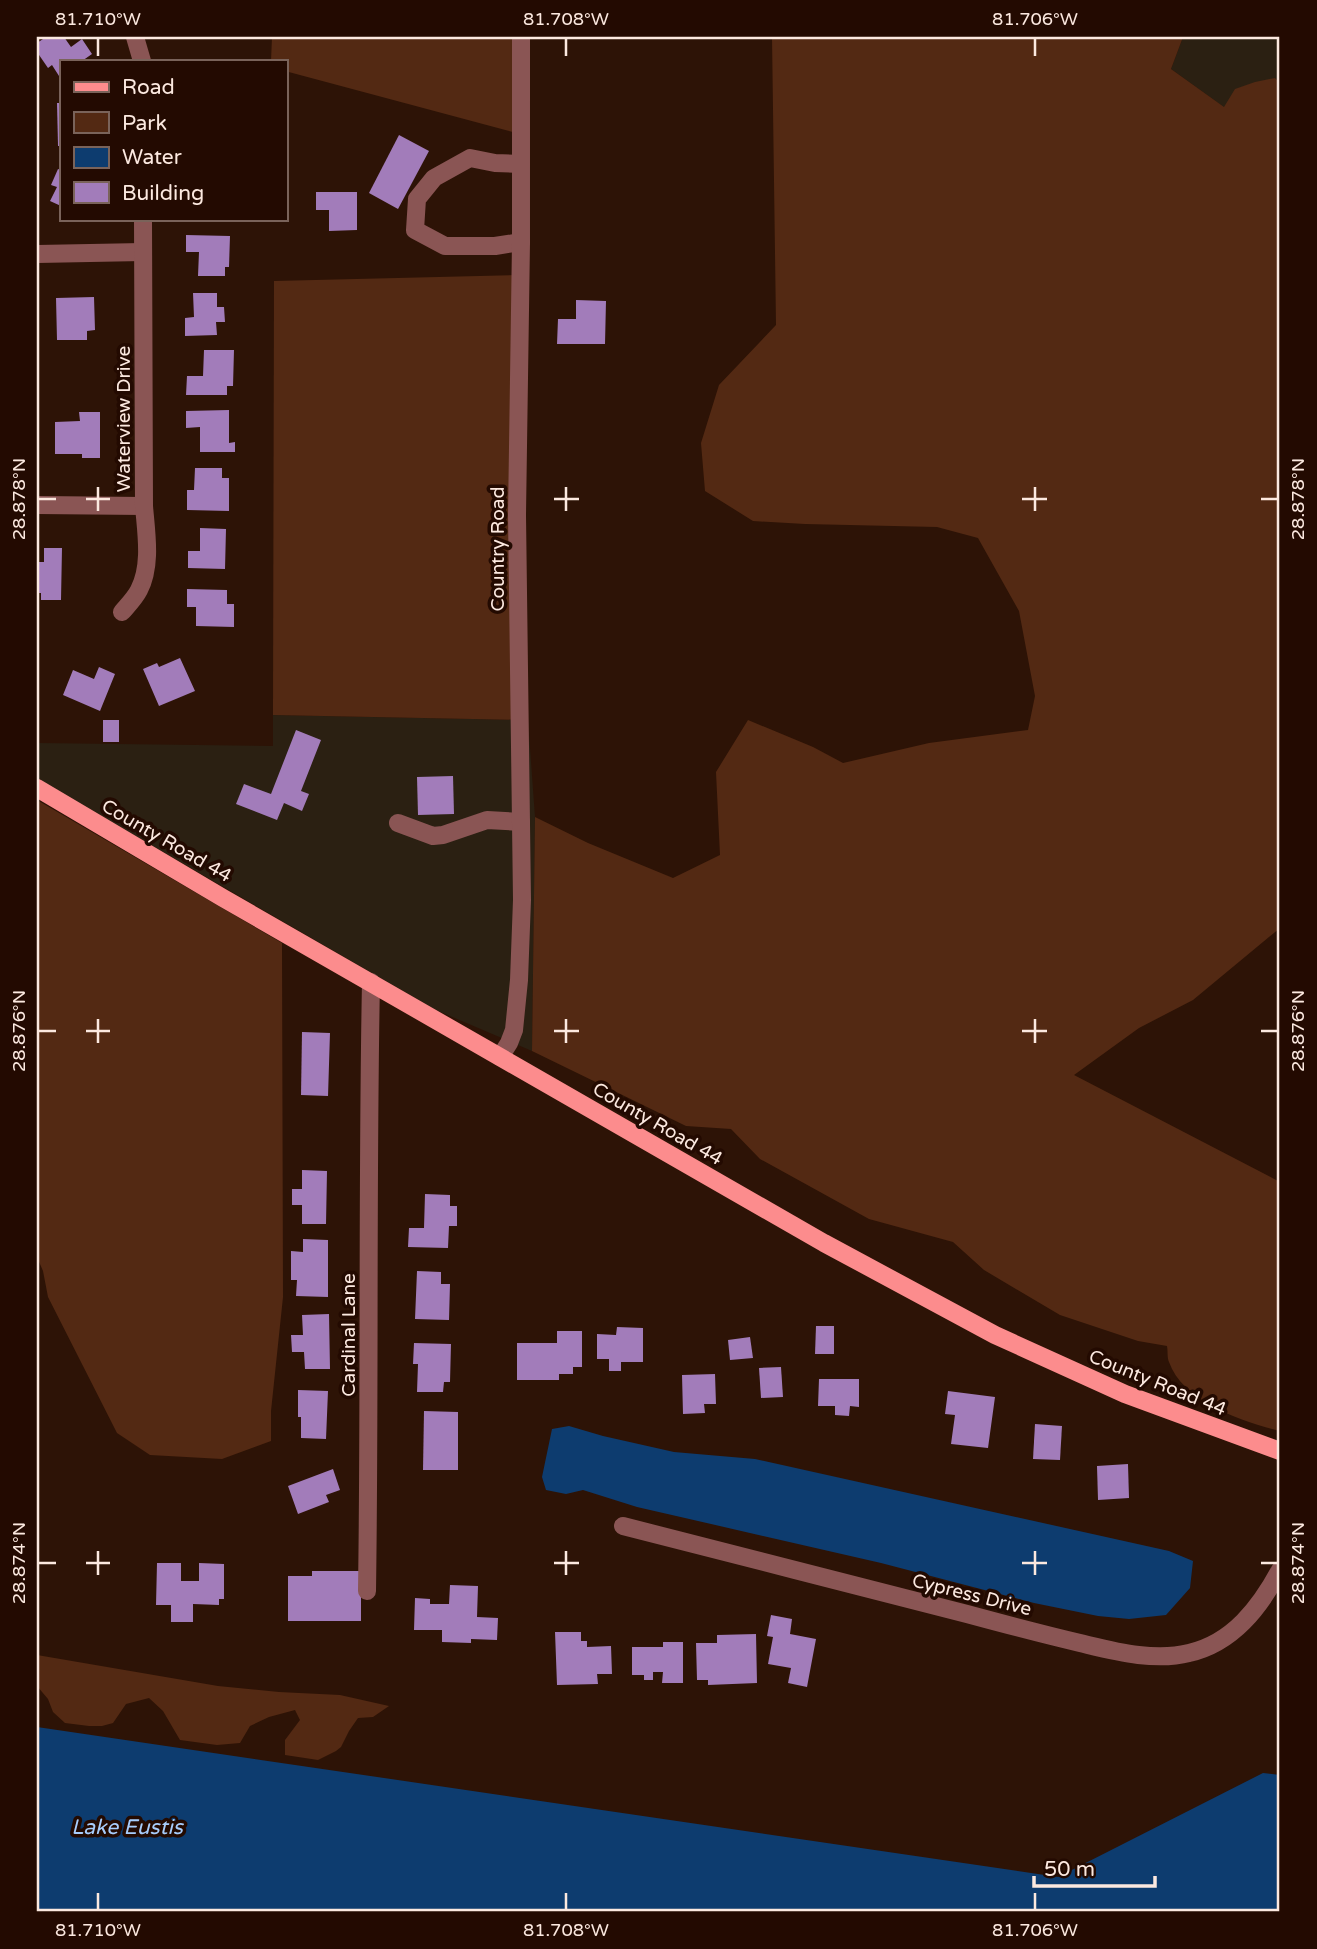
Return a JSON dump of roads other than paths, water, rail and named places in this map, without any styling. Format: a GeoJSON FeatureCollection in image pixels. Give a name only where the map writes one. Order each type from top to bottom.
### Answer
{"type":"FeatureCollection","features":[{"type":"Feature","properties":{"kind":"main road","name":"County Road 44"},"geometry":{"type":"LineString","coordinates":[[37,788],[824,1243],[995,1335],[1125,1394],[1280,1451]]}},
{"type":"Feature","properties":{"kind":"street"},"geometry":{"type":"LineString","coordinates":[[135,37],[142,60]]}},
{"type":"Feature","properties":{"kind":"street","name":"Country Road"},"geometry":{"type":"LineString","coordinates":[[500,1057],[514,1030],[522,901],[517,515],[521,37]]}},
{"type":"Feature","properties":{"kind":"street"},"geometry":{"type":"LineString","coordinates":[[521,164],[470,158],[434,178],[417,200],[415,230],[445,246],[495,246],[521,242]]}},
{"type":"Feature","properties":{"kind":"street","name":"Waterview Drive"},"geometry":{"type":"LineString","coordinates":[[122,612],[139,589],[145,572],[147,553],[144,506],[143,220]]}},
{"type":"Feature","properties":{"kind":"street"},"geometry":{"type":"LineString","coordinates":[[37,254],[143,252]]}},
{"type":"Feature","properties":{"kind":"street"},"geometry":{"type":"LineString","coordinates":[[37,505],[144,506]]}},
{"type":"Feature","properties":{"kind":"street"},"geometry":{"type":"LineString","coordinates":[[398,822],[433,836],[487,820],[521,822]]}},
{"type":"Feature","properties":{"kind":"street","name":"Cardinal Lane"},"geometry":{"type":"LineString","coordinates":[[367,1591],[371,982]]}},
{"type":"Feature","properties":{"kind":"street","name":"Cypress Drive"},"geometry":{"type":"LineString","coordinates":[[623,1526],[1054,1637],[1137,1655],[1188,1654],[1225,1637],[1256,1610],[1280,1570]]}},
{"type":"Feature","properties":{"kind":"water"},"geometry":{"type":"Polygon","coordinates":[[[569,1426],[674,1452],[755,1459],[1169,1551],[1193,1561],[1190,1588],[1166,1615],[1129,1619],[1098,1616],[637,1507],[583,1490],[566,1494],[546,1490],[542,1477],[552,1429],[569,1426]]]}},
{"type":"Feature","properties":{"kind":"water","name":"Lake Eustis"},"geometry":{"type":"Polygon","coordinates":[[[37,1727],[1058,1877],[1263,1773],[1280,1775],[1280,1912],[37,1912],[37,1727]]]}}]}
